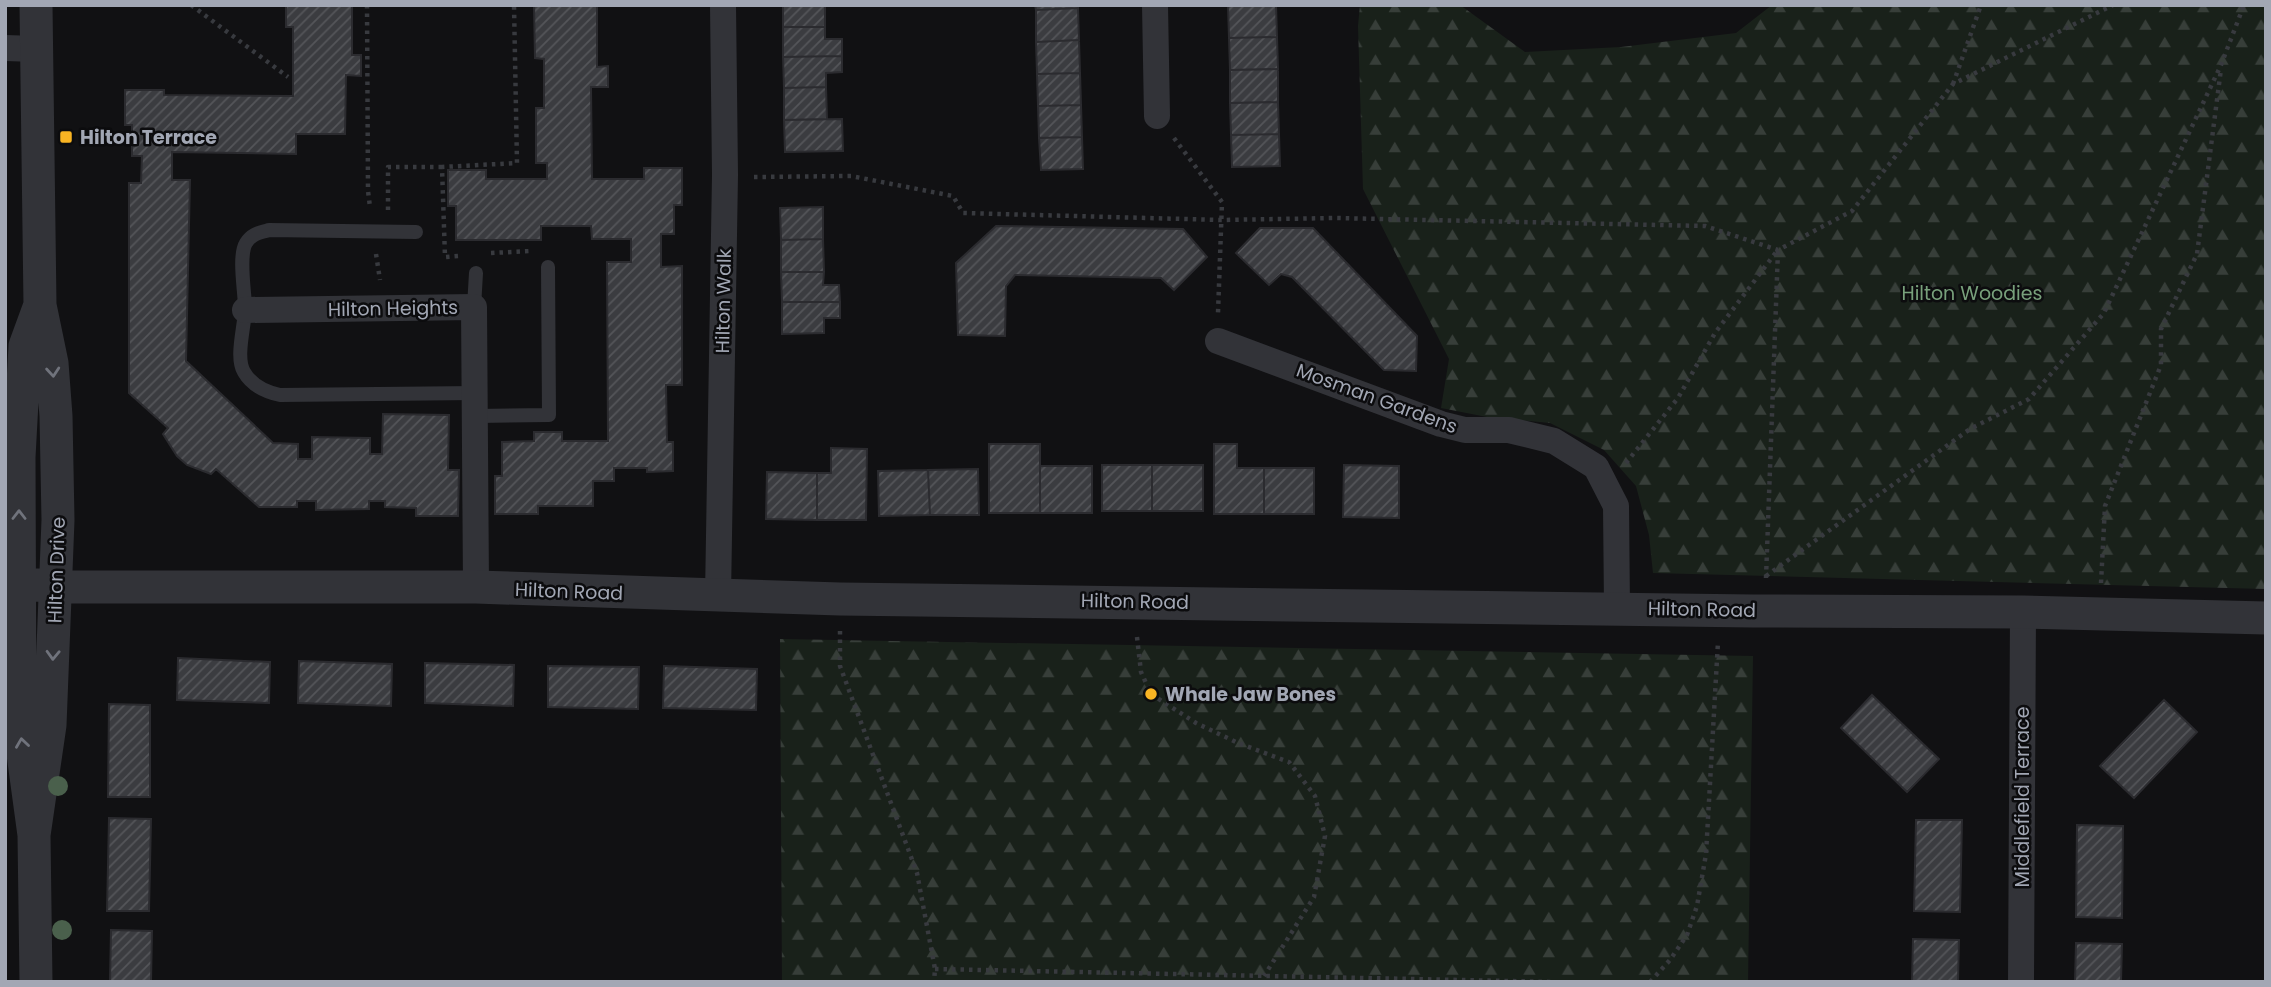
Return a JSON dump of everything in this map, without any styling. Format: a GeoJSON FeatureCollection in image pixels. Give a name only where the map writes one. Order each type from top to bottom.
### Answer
{"type":"FeatureCollection","features":[{"type":"Feature","properties":{"kind":"street","name":"Hilton Drive"},"geometry":{"type":"LineString","coordinates":[[34,835],[50,725],[58,520],[52,363],[40,305],[21,48],[36,5]]}},
{"type":"Feature","properties":{"kind":"street","name":"Hilton Walk"},"geometry":{"type":"LineString","coordinates":[[718,596],[725,175],[723,5]]}},
{"type":"Feature","properties":{"kind":"street"},"geometry":{"type":"LineString","coordinates":[[1155,5],[1157,116]]}},
{"type":"Feature","properties":{"kind":"street","name":"Hilton Drive"},"geometry":{"type":"LineString","coordinates":[[36,982],[34,835],[20,732],[12,583],[25,346],[40,305]]}},
{"type":"Feature","properties":{"kind":"street","name":"Hilton Heights"},"geometry":{"type":"LineString","coordinates":[[245,310],[474,307],[475,587]]}},
{"type":"Feature","properties":{"kind":"street","name":"Mosman Gardens"},"geometry":{"type":"LineString","coordinates":[[1218,341],[1441,424],[1465,430],[1509,430],[1555,441],[1596,467],[1616,506],[1617,607]]}},
{"type":"Feature","properties":{"kind":"street","name":"Hilton Road"},"geometry":{"type":"LineString","coordinates":[[12,583],[55,587],[475,587],[841,599],[2023,612],[2266,618]]}},
{"type":"Feature","properties":{"kind":"street","name":"Middlefield Terrace"},"geometry":{"type":"LineString","coordinates":[[2021,982],[2023,612]]}},
{"type":"Feature","properties":{"kind":"lane"},"geometry":{"type":"LineString","coordinates":[[416,232],[270,230],[254,234],[245,244],[243,257],[245,310],[239,358],[243,372],[265,392],[280,395],[476,405],[549,415],[548,267]]}},
{"type":"Feature","properties":{"kind":"lane"},"geometry":{"type":"LineString","coordinates":[[474,307],[476,273]]}},
{"type":"Feature","properties":{"kind":"path"},"geometry":{"type":"LineString","coordinates":[[191,5],[288,77]]}},
{"type":"Feature","properties":{"kind":"path"},"geometry":{"type":"LineString","coordinates":[[367,5],[368,191],[381,231]]}},
{"type":"Feature","properties":{"kind":"path"},"geometry":{"type":"LineString","coordinates":[[380,282],[381,231],[388,167],[517,163],[514,5]]}},
{"type":"Feature","properties":{"kind":"path"},"geometry":{"type":"LineString","coordinates":[[1606,488],[1678,398],[1716,333],[1777,250],[1853,211],[1953,84],[1981,5]]}},
{"type":"Feature","properties":{"kind":"path"},"geometry":{"type":"LineString","coordinates":[[1953,84],[2113,5]]}},
{"type":"Feature","properties":{"kind":"path"},"geometry":{"type":"LineString","coordinates":[[1766,576],[1970,429],[2029,399],[2104,313],[2221,65],[2245,5]]}},
{"type":"Feature","properties":{"kind":"path"},"geometry":{"type":"LineString","coordinates":[[2100,614],[2105,506],[2161,365],[2161,329],[2197,254],[2221,65]]}},
{"type":"Feature","properties":{"kind":"path"},"geometry":{"type":"LineString","coordinates":[[1157,116],[1222,202],[1218,341]]}},
{"type":"Feature","properties":{"kind":"path"},"geometry":{"type":"LineString","coordinates":[[442,167],[445,257],[466,255]]}},
{"type":"Feature","properties":{"kind":"path"},"geometry":{"type":"LineString","coordinates":[[725,175],[851,176],[953,196],[963,213],[1221,220],[1335,218],[1705,226],[1777,250]]}},
{"type":"Feature","properties":{"kind":"path"},"geometry":{"type":"LineString","coordinates":[[488,254],[552,250],[548,267]]}},
{"type":"Feature","properties":{"kind":"path"},"geometry":{"type":"LineString","coordinates":[[1766,611],[1777,250]]}},
{"type":"Feature","properties":{"kind":"path"},"geometry":{"type":"LineString","coordinates":[[841,599],[839,666],[918,873],[935,969],[934,982]]}},
{"type":"Feature","properties":{"kind":"path"},"geometry":{"type":"LineString","coordinates":[[1139,601],[1137,646],[1141,671],[1150,694],[1196,723],[1238,743],[1289,762],[1315,796],[1325,836],[1314,897],[1264,976]]}},
{"type":"Feature","properties":{"kind":"path"},"geometry":{"type":"LineString","coordinates":[[1650,982],[1687,936],[1697,906],[1707,842],[1720,610]]}},
{"type":"Feature","properties":{"kind":"path"},"geometry":{"type":"LineString","coordinates":[[935,969],[1555,982]]}},
{"type":"Feature","properties":{"kind":"green space","name":"Hilton Woodies"},"geometry":{"type":"Polygon","coordinates":[[[1360,5],[1460,5],[1525,52],[1621,47],[1736,33],[1772,5],[2266,5],[2266,589],[1653,573],[1649,535],[1636,486],[1604,450],[1550,423],[1487,417],[1441,408],[1449,359],[1363,189],[1358,26],[1360,5]]]}},
{"type":"Feature","properties":{"kind":"green space"},"geometry":{"type":"Polygon","coordinates":[[[780,639],[1753,656],[1748,982],[782,982],[780,639]]]}},
{"type":"Feature","properties":{"kind":"building"},"geometry":{"type":"Polygon","coordinates":[[[286,5],[352,5],[352,55],[361,55],[361,76],[346,75],[345,134],[296,134],[296,154],[172,152],[172,180],[190,180],[186,361],[273,443],[298,444],[298,459],[312,459],[312,437],[370,438],[370,454],[382,454],[383,414],[449,415],[448,470],[459,470],[458,516],[416,516],[416,508],[385,507],[385,501],[369,501],[369,509],[316,510],[316,501],[297,501],[297,507],[259,507],[216,469],[211,474],[187,465],[177,456],[163,434],[168,428],[129,393],[129,183],[141,183],[142,156],[132,156],[132,125],[125,125],[125,90],[164,90],[164,95],[293,96],[293,27],[286,27],[286,5]]]}},
{"type":"Feature","properties":{"kind":"building"},"geometry":{"type":"Polygon","coordinates":[[[534,5],[597,5],[597,67],[608,66],[608,87],[591,87],[592,179],[644,179],[644,168],[682,168],[682,205],[674,205],[674,234],[661,234],[661,267],[682,266],[682,385],[666,385],[667,442],[673,442],[673,471],[647,472],[647,468],[614,468],[614,481],[593,481],[593,506],[538,506],[538,514],[495,514],[495,476],[502,476],[502,442],[534,441],[534,432],[562,432],[562,441],[608,441],[607,262],[631,262],[631,239],[592,239],[591,226],[541,226],[541,240],[456,240],[456,206],[448,206],[448,170],[486,170],[486,179],[547,179],[547,163],[536,163],[536,108],[544,108],[544,59],[535,58],[534,5]]]}},
{"type":"Feature","properties":{"kind":"building"},"geometry":{"type":"Polygon","coordinates":[[[783,5],[825,5],[825,27],[783,27],[783,5]]]}},
{"type":"Feature","properties":{"kind":"building"},"geometry":{"type":"Polygon","coordinates":[[[1035,5],[1078,5],[1078,8],[1036,10],[1035,5]]]}},
{"type":"Feature","properties":{"kind":"building"},"geometry":{"type":"Polygon","coordinates":[[[1276,5],[1277,37],[1229,38],[1228,6],[1276,5]]]}},
{"type":"Feature","properties":{"kind":"building"},"geometry":{"type":"Polygon","coordinates":[[[1078,8],[1079,40],[1036,42],[1036,10],[1078,8]]]}},
{"type":"Feature","properties":{"kind":"building"},"geometry":{"type":"Polygon","coordinates":[[[783,27],[825,27],[825,39],[842,39],[842,56],[783,57],[783,27]]]}},
{"type":"Feature","properties":{"kind":"building"},"geometry":{"type":"Polygon","coordinates":[[[1277,37],[1278,69],[1230,70],[1229,38],[1277,37]]]}},
{"type":"Feature","properties":{"kind":"building"},"geometry":{"type":"Polygon","coordinates":[[[1079,40],[1080,73],[1037,74],[1036,42],[1079,40]]]}},
{"type":"Feature","properties":{"kind":"building"},"geometry":{"type":"Polygon","coordinates":[[[842,56],[842,72],[826,73],[826,87],[784,88],[783,57],[842,56]]]}},
{"type":"Feature","properties":{"kind":"building"},"geometry":{"type":"Polygon","coordinates":[[[1278,69],[1278,102],[1230,103],[1230,70],[1278,69]]]}},
{"type":"Feature","properties":{"kind":"building"},"geometry":{"type":"Polygon","coordinates":[[[1080,73],[1081,105],[1038,106],[1037,74],[1080,73]]]}},
{"type":"Feature","properties":{"kind":"building"},"geometry":{"type":"Polygon","coordinates":[[[826,87],[827,119],[784,120],[784,88],[826,87]]]}},
{"type":"Feature","properties":{"kind":"building"},"geometry":{"type":"Polygon","coordinates":[[[1278,102],[1279,134],[1231,135],[1230,103],[1278,102]]]}},
{"type":"Feature","properties":{"kind":"building"},"geometry":{"type":"Polygon","coordinates":[[[1081,105],[1082,137],[1039,138],[1038,106],[1081,105]]]}},
{"type":"Feature","properties":{"kind":"building"},"geometry":{"type":"Polygon","coordinates":[[[842,119],[843,151],[785,152],[784,120],[842,119]]]}},
{"type":"Feature","properties":{"kind":"building"},"geometry":{"type":"Polygon","coordinates":[[[1279,134],[1280,166],[1232,167],[1231,135],[1279,134]]]}},
{"type":"Feature","properties":{"kind":"building"},"geometry":{"type":"Polygon","coordinates":[[[1082,137],[1083,169],[1041,170],[1039,138],[1082,137]]]}},
{"type":"Feature","properties":{"kind":"building"},"geometry":{"type":"Polygon","coordinates":[[[823,207],[823,239],[781,240],[780,208],[823,207]]]}},
{"type":"Feature","properties":{"kind":"building"},"geometry":{"type":"Polygon","coordinates":[[[996,226],[1183,229],[1207,257],[1174,290],[1161,278],[1015,275],[1006,286],[1005,336],[958,335],[956,263],[996,226]]]}},
{"type":"Feature","properties":{"kind":"building"},"geometry":{"type":"Polygon","coordinates":[[[1260,228],[1313,228],[1417,336],[1416,371],[1384,370],[1292,277],[1281,274],[1269,285],[1236,253],[1260,228]]]}},
{"type":"Feature","properties":{"kind":"building"},"geometry":{"type":"Polygon","coordinates":[[[823,239],[824,272],[781,272],[781,240],[823,239]]]}},
{"type":"Feature","properties":{"kind":"building"},"geometry":{"type":"Polygon","coordinates":[[[781,272],[824,272],[823,285],[839,285],[840,302],[782,302],[781,272]]]}},
{"type":"Feature","properties":{"kind":"building"},"geometry":{"type":"Polygon","coordinates":[[[782,302],[840,302],[840,318],[824,318],[824,333],[782,334],[782,302]]]}},
{"type":"Feature","properties":{"kind":"building"},"geometry":{"type":"Polygon","coordinates":[[[989,444],[1040,444],[1040,513],[989,513],[989,444]]]}},
{"type":"Feature","properties":{"kind":"building"},"geometry":{"type":"Polygon","coordinates":[[[1214,444],[1237,444],[1237,468],[1264,468],[1264,514],[1214,514],[1214,444]]]}},
{"type":"Feature","properties":{"kind":"building"},"geometry":{"type":"Polygon","coordinates":[[[831,448],[867,449],[866,520],[817,520],[817,473],[831,473],[831,448]]]}},
{"type":"Feature","properties":{"kind":"building"},"geometry":{"type":"Polygon","coordinates":[[[1102,465],[1152,465],[1152,511],[1102,511],[1102,465]]]}},
{"type":"Feature","properties":{"kind":"building"},"geometry":{"type":"Polygon","coordinates":[[[1152,465],[1203,465],[1203,511],[1152,511],[1152,465]]]}},
{"type":"Feature","properties":{"kind":"building"},"geometry":{"type":"Polygon","coordinates":[[[1344,465],[1399,466],[1399,518],[1343,517],[1344,465]]]}},
{"type":"Feature","properties":{"kind":"building"},"geometry":{"type":"Polygon","coordinates":[[[1040,466],[1092,466],[1092,513],[1040,513],[1040,466]]]}},
{"type":"Feature","properties":{"kind":"building"},"geometry":{"type":"Polygon","coordinates":[[[1264,468],[1314,468],[1314,514],[1264,514],[1264,468]]]}},
{"type":"Feature","properties":{"kind":"building"},"geometry":{"type":"Polygon","coordinates":[[[978,469],[979,515],[930,515],[928,470],[978,469]]]}},
{"type":"Feature","properties":{"kind":"building"},"geometry":{"type":"Polygon","coordinates":[[[928,470],[930,515],[879,516],[878,471],[928,470]]]}},
{"type":"Feature","properties":{"kind":"building"},"geometry":{"type":"Polygon","coordinates":[[[767,472],[817,473],[817,520],[766,519],[767,472]]]}},
{"type":"Feature","properties":{"kind":"building"},"geometry":{"type":"Polygon","coordinates":[[[178,658],[270,662],[269,703],[177,700],[178,658]]]}},
{"type":"Feature","properties":{"kind":"building"},"geometry":{"type":"Polygon","coordinates":[[[299,661],[392,664],[391,706],[298,703],[299,661]]]}},
{"type":"Feature","properties":{"kind":"building"},"geometry":{"type":"Polygon","coordinates":[[[425,663],[514,665],[513,706],[425,703],[425,663]]]}},
{"type":"Feature","properties":{"kind":"building"},"geometry":{"type":"Polygon","coordinates":[[[548,666],[639,667],[638,709],[548,707],[548,666]]]}},
{"type":"Feature","properties":{"kind":"building"},"geometry":{"type":"Polygon","coordinates":[[[664,666],[757,669],[756,710],[663,708],[664,666]]]}},
{"type":"Feature","properties":{"kind":"building"},"geometry":{"type":"Polygon","coordinates":[[[1872,695],[1939,759],[1907,792],[1841,728],[1872,695]]]}},
{"type":"Feature","properties":{"kind":"building"},"geometry":{"type":"Polygon","coordinates":[[[2164,700],[2197,732],[2134,798],[2100,766],[2164,700]]]}},
{"type":"Feature","properties":{"kind":"building"},"geometry":{"type":"Polygon","coordinates":[[[109,704],[150,705],[150,797],[108,797],[109,704]]]}},
{"type":"Feature","properties":{"kind":"building"},"geometry":{"type":"Polygon","coordinates":[[[109,818],[151,819],[149,911],[107,911],[109,818]]]}},
{"type":"Feature","properties":{"kind":"building"},"geometry":{"type":"Polygon","coordinates":[[[1916,820],[1962,820],[1960,912],[1914,911],[1916,820]]]}},
{"type":"Feature","properties":{"kind":"building"},"geometry":{"type":"Polygon","coordinates":[[[2077,825],[2123,826],[2122,918],[2076,917],[2077,825]]]}},
{"type":"Feature","properties":{"kind":"building"},"geometry":{"type":"Polygon","coordinates":[[[111,930],[152,931],[151,982],[110,982],[111,930]]]}},
{"type":"Feature","properties":{"kind":"building"},"geometry":{"type":"Polygon","coordinates":[[[1913,939],[1959,940],[1958,982],[1912,982],[1913,939]]]}},
{"type":"Feature","properties":{"kind":"building"},"geometry":{"type":"Polygon","coordinates":[[[2076,943],[2122,944],[2121,982],[2075,982],[2076,943]]]}},
{"type":"Feature","properties":{"kind":"place","name":"Hilton Terrace"},"geometry":{"type":"Point","coordinates":[66,137]}},
{"type":"Feature","properties":{"kind":"place","name":"Whale Jaw Bones"},"geometry":{"type":"Point","coordinates":[1151,694]}}]}
